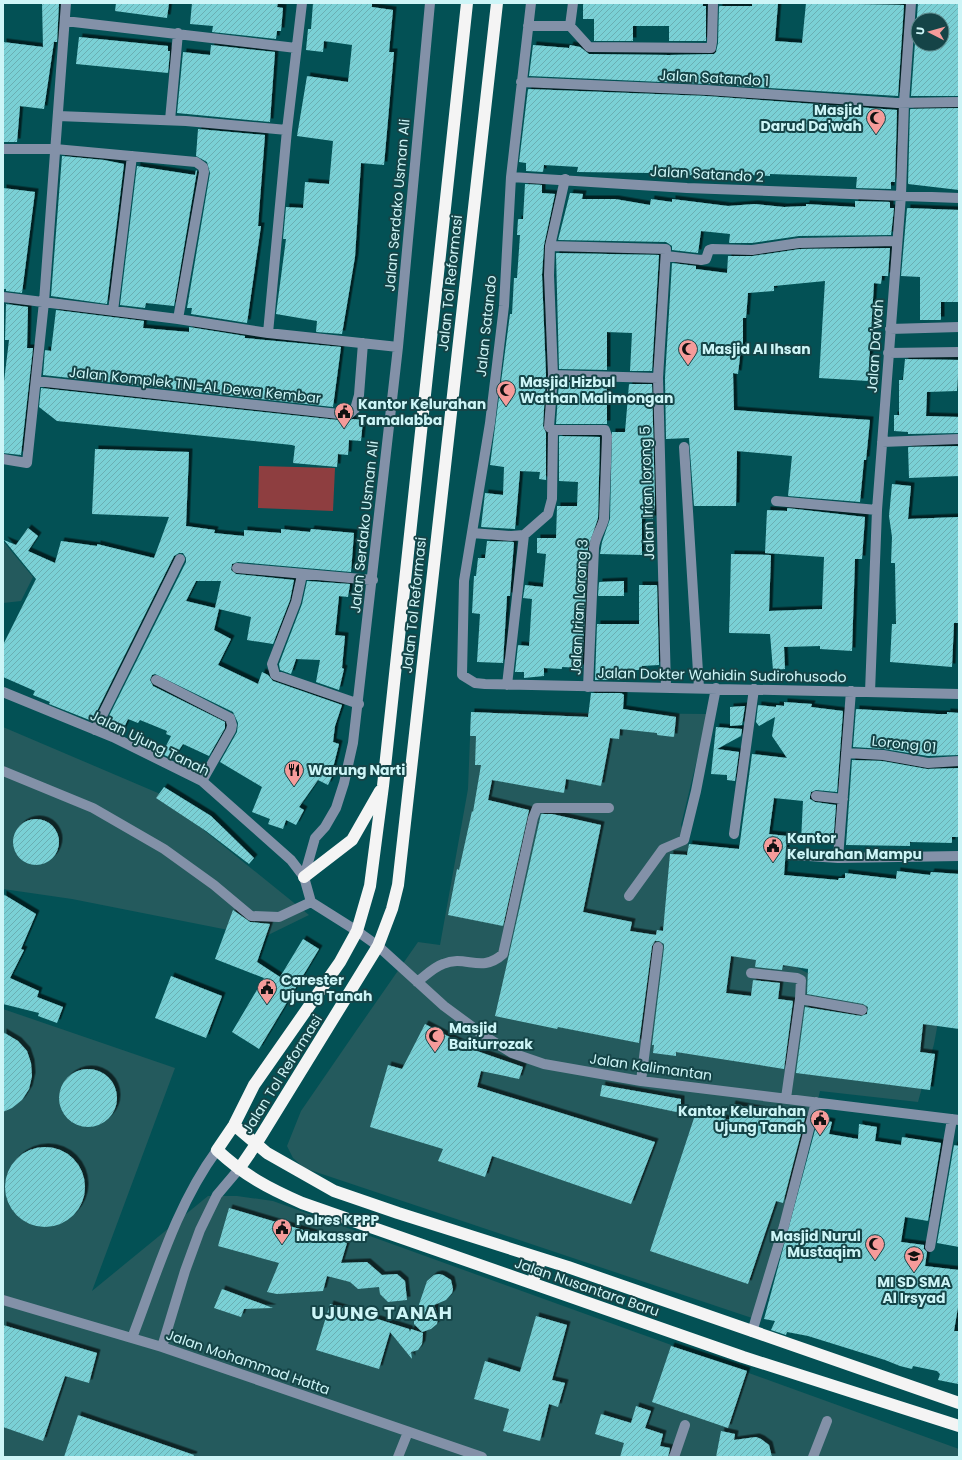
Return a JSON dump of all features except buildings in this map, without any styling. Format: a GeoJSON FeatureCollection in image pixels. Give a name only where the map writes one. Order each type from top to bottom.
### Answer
{"type":"FeatureCollection","features":[{"type":"Feature","properties":{"kind":"highway","name":"Jalan Tol Reformasi"},"geometry":{"type":"LineString","coordinates":[[217,1150],[234,1125],[254,1085],[340,962],[357,931],[370,886],[466,3]]}},
{"type":"Feature","properties":{"kind":"highway","name":"Jalan Tol Reformasi"},"geometry":{"type":"LineString","coordinates":[[239,1169],[256,1144],[378,946],[392,910],[398,885],[497,3]]}},
{"type":"Feature","properties":{"kind":"highway"},"geometry":{"type":"LineString","coordinates":[[304,877],[352,840],[382,786]]}},
{"type":"Feature","properties":{"kind":"highway","name":"Jalan Nusantara Baru"},"geometry":{"type":"LineString","coordinates":[[234,1125],[278,1160],[334,1191],[541,1259],[959,1403]]}},
{"type":"Feature","properties":{"kind":"highway","name":"Jalan Nusantara Baru"},"geometry":{"type":"LineString","coordinates":[[217,1150],[239,1169],[266,1187],[302,1203],[743,1357],[959,1426]]}},
{"type":"Feature","properties":{"kind":"highway"},"geometry":{"type":"LineString","coordinates":[[532,1284],[541,1259]]}},
{"type":"Feature","properties":{"kind":"street"},"geometry":{"type":"LineString","coordinates":[[3,460],[27,463],[44,302],[66,3]]}},
{"type":"Feature","properties":{"kind":"street"},"geometry":{"type":"LineString","coordinates":[[268,334],[287,130],[302,3]]}},
{"type":"Feature","properties":{"kind":"street","name":"Jalan Serdako Usman Ali"},"geometry":{"type":"LineString","coordinates":[[304,877],[314,838],[325,827],[336,808],[353,743],[359,704],[398,347],[430,3]]}},
{"type":"Feature","properties":{"kind":"street","name":"Jalan Satando"},"geometry":{"type":"LineString","coordinates":[[484,684],[475,682],[462,675],[461,664],[464,581],[490,423],[504,306],[511,177],[531,3]]}},
{"type":"Feature","properties":{"kind":"street"},"geometry":{"type":"LineString","coordinates":[[570,26],[573,3]]}},
{"type":"Feature","properties":{"kind":"street"},"geometry":{"type":"LineString","coordinates":[[528,26],[570,26],[589,46],[711,48],[713,3]]}},
{"type":"Feature","properties":{"kind":"street","name":"Jalan Da'wah"},"geometry":{"type":"LineString","coordinates":[[870,692],[877,510],[901,196],[904,103],[911,3]]}},
{"type":"Feature","properties":{"kind":"street"},"geometry":{"type":"LineString","coordinates":[[65,21],[296,48]]}},
{"type":"Feature","properties":{"kind":"street"},"geometry":{"type":"LineString","coordinates":[[170,120],[178,33]]}},
{"type":"Feature","properties":{"kind":"street","name":"Jalan Satando 1"},"geometry":{"type":"LineString","coordinates":[[521,82],[700,90],[904,103],[959,102]]}},
{"type":"Feature","properties":{"kind":"street"},"geometry":{"type":"LineString","coordinates":[[58,116],[170,120],[287,130]]}},
{"type":"Feature","properties":{"kind":"street"},"geometry":{"type":"LineString","coordinates":[[3,149],[55,149],[196,162],[203,167],[204,172],[178,319]]}},
{"type":"Feature","properties":{"kind":"street"},"geometry":{"type":"LineString","coordinates":[[113,311],[132,156]]}},
{"type":"Feature","properties":{"kind":"street","name":"Jalan Satando 2"},"geometry":{"type":"LineString","coordinates":[[511,177],[565,179],[695,188],[959,198]]}},
{"type":"Feature","properties":{"kind":"street"},"geometry":{"type":"LineString","coordinates":[[472,533],[511,536],[524,535],[544,518],[550,509],[552,499],[552,430],[549,427],[553,375],[549,275],[550,246],[565,179]]}},
{"type":"Feature","properties":{"kind":"street"},"geometry":{"type":"LineString","coordinates":[[550,246],[666,253],[701,260],[706,259],[709,250],[712,248],[752,250],[799,243],[897,241]]}},
{"type":"Feature","properties":{"kind":"street","name":"Jalan Irian lorong 5"},"geometry":{"type":"LineString","coordinates":[[666,253],[658,378],[666,687]]}},
{"type":"Feature","properties":{"kind":"street"},"geometry":{"type":"LineString","coordinates":[[3,297],[178,319],[268,334],[398,347]]}},
{"type":"Feature","properties":{"kind":"street"},"geometry":{"type":"LineString","coordinates":[[890,329],[959,327]]}},
{"type":"Feature","properties":{"kind":"street","name":"Jalan Komplek TNI-AL Dewa Kembar"},"geometry":{"type":"LineString","coordinates":[[36,381],[348,415],[355,409],[359,395],[362,343]]}},
{"type":"Feature","properties":{"kind":"street"},"geometry":{"type":"LineString","coordinates":[[888,354],[959,352]]}},
{"type":"Feature","properties":{"kind":"street"},"geometry":{"type":"LineString","coordinates":[[553,375],[658,378]]}},
{"type":"Feature","properties":{"kind":"street","name":"Jalan Irian Lorong 3"},"geometry":{"type":"LineString","coordinates":[[552,430],[605,430],[607,436],[604,519],[602,527],[595,538],[594,548],[588,687]]}},
{"type":"Feature","properties":{"kind":"street"},"geometry":{"type":"LineString","coordinates":[[882,442],[959,440]]}},
{"type":"Feature","properties":{"kind":"street"},"geometry":{"type":"LineString","coordinates":[[684,447],[700,688]]}},
{"type":"Feature","properties":{"kind":"street"},"geometry":{"type":"LineString","coordinates":[[776,501],[877,510]]}},
{"type":"Feature","properties":{"kind":"street"},"geometry":{"type":"LineString","coordinates":[[507,685],[524,535]]}},
{"type":"Feature","properties":{"kind":"street"},"geometry":{"type":"LineString","coordinates":[[95,730],[180,559]]}},
{"type":"Feature","properties":{"kind":"street"},"geometry":{"type":"LineString","coordinates":[[237,568],[302,575],[373,580]]}},
{"type":"Feature","properties":{"kind":"street"},"geometry":{"type":"LineString","coordinates":[[302,575],[296,602],[272,664],[273,672],[275,675],[359,704]]}},
{"type":"Feature","properties":{"kind":"street"},"geometry":{"type":"LineString","coordinates":[[156,680],[230,718],[232,722],[231,730],[202,781]]}},
{"type":"Feature","properties":{"kind":"street","name":"Jalan Dokter Wahidin Sudirohusodo"},"geometry":{"type":"LineString","coordinates":[[484,684],[959,694]]}},
{"type":"Feature","properties":{"kind":"street"},"geometry":{"type":"LineString","coordinates":[[629,896],[663,849],[684,840],[696,791],[716,688]]}},
{"type":"Feature","properties":{"kind":"street"},"geometry":{"type":"LineString","coordinates":[[734,834],[754,689]]}},
{"type":"Feature","properties":{"kind":"street"},"geometry":{"type":"LineString","coordinates":[[838,858],[851,691]]}},
{"type":"Feature","properties":{"kind":"street","name":"Jalan Ujung Tanah"},"geometry":{"type":"LineString","coordinates":[[3,692],[95,730],[202,781],[291,860],[304,877]]}},
{"type":"Feature","properties":{"kind":"street","name":"Lorong 01"},"geometry":{"type":"LineString","coordinates":[[846,753],[883,755],[928,763],[959,761]]}},
{"type":"Feature","properties":{"kind":"street"},"geometry":{"type":"LineString","coordinates":[[3,771],[93,808],[164,848],[214,885],[251,916],[279,917],[311,902],[304,877]]}},
{"type":"Feature","properties":{"kind":"street"},"geometry":{"type":"LineString","coordinates":[[816,796],[843,799]]}},
{"type":"Feature","properties":{"kind":"street"},"geometry":{"type":"LineString","coordinates":[[417,982],[443,964],[456,962],[483,965],[495,961],[503,954],[533,818],[537,808],[609,808]]}},
{"type":"Feature","properties":{"kind":"street"},"geometry":{"type":"LineString","coordinates":[[794,856],[838,858],[959,856]]}},
{"type":"Feature","properties":{"kind":"street","name":"Jalan Kalimantan"},"geometry":{"type":"LineString","coordinates":[[311,902],[378,946],[444,1006],[486,1037],[512,1053],[544,1064],[641,1081],[955,1120]]}},
{"type":"Feature","properties":{"kind":"street"},"geometry":{"type":"LineString","coordinates":[[641,1081],[658,947]]}},
{"type":"Feature","properties":{"kind":"street"},"geometry":{"type":"LineString","coordinates":[[751,974],[798,978],[801,982],[786,1098]]}},
{"type":"Feature","properties":{"kind":"street"},"geometry":{"type":"LineString","coordinates":[[800,999],[862,1010]]}},
{"type":"Feature","properties":{"kind":"street"},"geometry":{"type":"LineString","coordinates":[[752,1332],[784,1226],[816,1102]]}},
{"type":"Feature","properties":{"kind":"street"},"geometry":{"type":"LineString","coordinates":[[930,1247],[955,1120]]}},
{"type":"Feature","properties":{"kind":"street"},"geometry":{"type":"LineString","coordinates":[[132,1338],[176,1220],[200,1174],[217,1150]]}},
{"type":"Feature","properties":{"kind":"street"},"geometry":{"type":"LineString","coordinates":[[162,1347],[185,1271],[200,1230],[216,1195],[239,1169]]}},
{"type":"Feature","properties":{"kind":"street","name":"Jalan Mohammad Hatta"},"geometry":{"type":"LineString","coordinates":[[3,1300],[162,1347],[482,1457]]}},
{"type":"Feature","properties":{"kind":"street"},"geometry":{"type":"LineString","coordinates":[[813,1457],[827,1421]]}},
{"type":"Feature","properties":{"kind":"street"},"geometry":{"type":"LineString","coordinates":[[674,1457],[685,1425]]}},
{"type":"Feature","properties":{"kind":"street"},"geometry":{"type":"LineString","coordinates":[[398,1457],[408,1432]]}},
{"type":"Feature","properties":{"kind":"shaded area"},"geometry":{"type":"Polygon","coordinates":[[[259,466],[335,468],[333,511],[258,508],[259,466]]]}},
{"type":"Feature","properties":{"kind":"shaded area"},"geometry":{"type":"Polygon","coordinates":[[[3,541],[33,577],[21,601],[3,603],[3,541]]]}},
{"type":"Feature","properties":{"kind":"shaded area"},"geometry":{"type":"Polygon","coordinates":[[[471,712],[708,714],[681,825],[690,849],[794,966],[817,978],[959,910],[934,1044],[918,1102],[820,1091],[804,1160],[752,1318],[304,1168],[293,1158],[287,1146],[301,1111],[418,942],[440,945],[468,789],[471,712]]]}},
{"type":"Feature","properties":{"kind":"shaded area"},"geometry":{"type":"Polygon","coordinates":[[[3,727],[158,793],[309,915],[264,937],[72,899],[3,889],[3,727]]]}},
{"type":"Feature","properties":{"kind":"shaded area"},"geometry":{"type":"Polygon","coordinates":[[[3,1009],[175,1068],[92,1291],[208,1196],[237,1196],[273,1201],[959,1449],[959,1457],[3,1457],[3,1009]]]}},
{"type":"Feature","properties":{"kind":"place","name":"Masjid Darud Da'wah"},"geometry":{"type":"Point","coordinates":[876,135]}},
{"type":"Feature","properties":{"kind":"place","name":"Masjid Al Ihsan"},"geometry":{"type":"Point","coordinates":[688,366]}},
{"type":"Feature","properties":{"kind":"place","name":"Masjid Hizbul Wathan Malimongan"},"geometry":{"type":"Point","coordinates":[506,407]}},
{"type":"Feature","properties":{"kind":"place","name":"Kantor Kelurahan Tamalabba"},"geometry":{"type":"Point","coordinates":[344,429]}},
{"type":"Feature","properties":{"kind":"place","name":"Warung Narti"},"geometry":{"type":"Point","coordinates":[294,787]}},
{"type":"Feature","properties":{"kind":"place","name":"Kantor Kelurahan Mampu"},"geometry":{"type":"Point","coordinates":[773,863]}},
{"type":"Feature","properties":{"kind":"place","name":"Carester Ujung Tanah"},"geometry":{"type":"Point","coordinates":[267,1005]}},
{"type":"Feature","properties":{"kind":"place","name":"Masjid Baiturrozak"},"geometry":{"type":"Point","coordinates":[435,1053]}},
{"type":"Feature","properties":{"kind":"place","name":"Kantor Kelurahan Ujung Tanah"},"geometry":{"type":"Point","coordinates":[820,1136]}},
{"type":"Feature","properties":{"kind":"place","name":"Polres KPPP Makassar"},"geometry":{"type":"Point","coordinates":[282,1245]}},
{"type":"Feature","properties":{"kind":"place","name":"Masjid Nurul Mustaqim"},"geometry":{"type":"Point","coordinates":[875,1261]}},
{"type":"Feature","properties":{"kind":"place","name":"MI SD SMA Al Irsyad"},"geometry":{"type":"Point","coordinates":[914,1273]}},
{"type":"Feature","properties":{"kind":"district","name":"UJUNG TANAH"},"geometry":{"type":"Point","coordinates":[382,1313]}}]}
